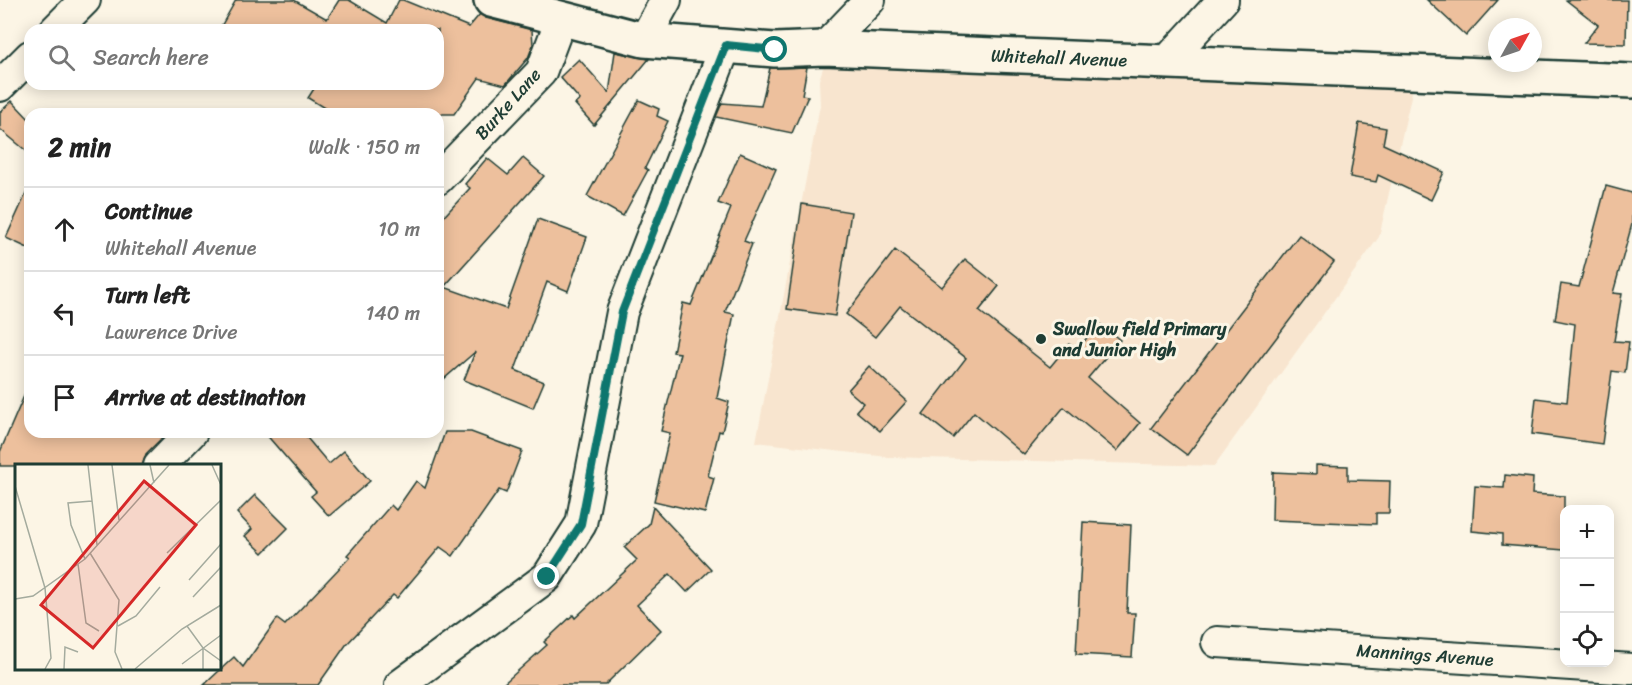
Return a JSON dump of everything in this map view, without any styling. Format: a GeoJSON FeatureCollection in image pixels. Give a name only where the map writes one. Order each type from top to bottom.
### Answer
{"type":"FeatureCollection","features":[{"type":"Feature","properties":{"kind":"street"},"geometry":{"type":"LineString","coordinates":[[61,24],[85,0]]}},
{"type":"Feature","properties":{"kind":"street","name":"Whitehall Avenue"},"geometry":{"type":"LineString","coordinates":[[491,0],[644,40],[775,50],[824,48],[1632,81]]}},
{"type":"Feature","properties":{"kind":"street"},"geometry":{"type":"LineString","coordinates":[[644,40],[666,0]]}},
{"type":"Feature","properties":{"kind":"street"},"geometry":{"type":"LineString","coordinates":[[824,48],[870,0]]}},
{"type":"Feature","properties":{"kind":"street"},"geometry":{"type":"LineString","coordinates":[[1166,62],[1222,0]]}},
{"type":"Feature","properties":{"kind":"street","name":"Burke Lane"},"geometry":{"type":"LineString","coordinates":[[444,172],[541,72],[561,19]]}},
{"type":"Feature","properties":{"kind":"street"},"geometry":{"type":"LineString","coordinates":[[400,685],[547,577],[581,524],[622,312],[726,45]]}},
{"type":"Feature","properties":{"kind":"street"},"geometry":{"type":"LineString","coordinates":[[0,86],[24,62]]}},
{"type":"Feature","properties":{"kind":"street"},"geometry":{"type":"LineString","coordinates":[[161,464],[186,438]]}},
{"type":"Feature","properties":{"kind":"street","name":"Mannings Avenue"},"geometry":{"type":"LineString","coordinates":[[1217,642],[1632,669]]}},
{"type":"Feature","properties":{"kind":"shaded area","name":"Swallow field Primary and Junior High"},"geometry":{"type":"Polygon","coordinates":[[[826,59],[1415,79],[1379,237],[1214,466],[888,457],[756,442],[820,105],[819,80],[826,59]]]}},
{"type":"Feature","properties":{"kind":"building"},"geometry":{"type":"Polygon","coordinates":[[[236,0],[294,0],[327,19],[339,0],[349,0],[387,23],[399,0],[403,0],[469,27],[480,14],[486,18],[532,30],[533,45],[528,58],[505,85],[479,78],[454,114],[444,114],[444,108],[324,108],[308,98],[313,90],[444,90],[444,24],[222,24],[236,0]]]}},
{"type":"Feature","properties":{"kind":"building"},"geometry":{"type":"Polygon","coordinates":[[[1427,0],[1498,0],[1466,36],[1427,0]]]}},
{"type":"Feature","properties":{"kind":"building"},"geometry":{"type":"Polygon","coordinates":[[[1566,0],[1627,0],[1626,44],[1584,43],[1598,25],[1566,0]]]}},
{"type":"Feature","properties":{"kind":"building"},"geometry":{"type":"Polygon","coordinates":[[[615,52],[649,59],[594,125],[575,104],[580,100],[560,77],[579,59],[609,93],[615,52]]]}},
{"type":"Feature","properties":{"kind":"building"},"geometry":{"type":"Polygon","coordinates":[[[807,67],[802,95],[808,96],[792,133],[716,117],[722,103],[761,106],[770,68],[807,67]]]}},
{"type":"Feature","properties":{"kind":"building"},"geometry":{"type":"Polygon","coordinates":[[[639,100],[659,109],[657,116],[668,121],[645,168],[648,170],[623,216],[587,196],[639,100]]]}},
{"type":"Feature","properties":{"kind":"building"},"geometry":{"type":"Polygon","coordinates":[[[12,101],[24,114],[24,149],[0,129],[0,112],[12,101]]]}},
{"type":"Feature","properties":{"kind":"building"},"geometry":{"type":"Polygon","coordinates":[[[1359,123],[1386,128],[1383,144],[1444,172],[1431,200],[1378,175],[1376,182],[1350,177],[1359,123]]]}},
{"type":"Feature","properties":{"kind":"building"},"geometry":{"type":"Polygon","coordinates":[[[740,153],[776,169],[744,241],[752,244],[725,312],[734,314],[717,398],[729,402],[708,476],[714,478],[705,513],[654,501],[670,433],[661,431],[680,353],[673,352],[683,303],[691,305],[731,208],[718,203],[740,153]]]}},
{"type":"Feature","properties":{"kind":"building"},"geometry":{"type":"Polygon","coordinates":[[[487,158],[508,175],[523,158],[544,176],[444,287],[444,216],[470,188],[465,184],[487,158]]]}},
{"type":"Feature","properties":{"kind":"building"},"geometry":{"type":"Polygon","coordinates":[[[1606,186],[1632,193],[1632,224],[1613,293],[1622,294],[1614,341],[1629,342],[1625,373],[1612,371],[1602,444],[1532,434],[1536,398],[1567,402],[1575,324],[1555,320],[1561,284],[1579,287],[1606,186]]]}},
{"type":"Feature","properties":{"kind":"building"},"geometry":{"type":"Polygon","coordinates":[[[24,198],[24,246],[6,238],[24,198]]]}},
{"type":"Feature","properties":{"kind":"building"},"geometry":{"type":"Polygon","coordinates":[[[802,204],[851,212],[835,316],[787,309],[802,204]]]}},
{"type":"Feature","properties":{"kind":"building"},"geometry":{"type":"Polygon","coordinates":[[[538,219],[587,237],[568,291],[547,282],[515,370],[544,382],[533,408],[464,380],[475,352],[444,379],[444,287],[506,309],[538,219]]]}},
{"type":"Feature","properties":{"kind":"building"},"geometry":{"type":"Polygon","coordinates":[[[1299,235],[1334,262],[1187,455],[1151,428],[1299,235]]]}},
{"type":"Feature","properties":{"kind":"building"},"geometry":{"type":"Polygon","coordinates":[[[895,250],[942,287],[965,259],[999,286],[979,311],[1050,367],[1069,344],[1077,350],[1099,323],[1120,340],[1088,378],[1140,423],[1117,451],[1064,407],[1024,455],[974,412],[953,438],[923,414],[966,358],[900,306],[875,337],[846,314],[895,250]]]}},
{"type":"Feature","properties":{"kind":"building"},"geometry":{"type":"Polygon","coordinates":[[[869,366],[907,401],[880,431],[856,411],[863,403],[848,390],[869,366]]]}},
{"type":"Feature","properties":{"kind":"building"},"geometry":{"type":"Polygon","coordinates":[[[24,396],[24,438],[162,438],[146,454],[143,464],[0,466],[0,452],[24,396]]]}},
{"type":"Feature","properties":{"kind":"building"},"geometry":{"type":"Polygon","coordinates":[[[445,432],[471,432],[522,451],[506,493],[499,490],[453,556],[440,547],[397,598],[393,595],[346,645],[318,685],[204,685],[234,657],[243,667],[277,619],[285,625],[350,557],[347,555],[391,505],[396,510],[416,481],[425,488],[445,432]]]}},
{"type":"Feature","properties":{"kind":"building"},"geometry":{"type":"Polygon","coordinates":[[[269,438],[307,438],[329,464],[344,451],[370,481],[329,516],[311,496],[316,492],[269,438]]]}},
{"type":"Feature","properties":{"kind":"building"},"geometry":{"type":"Polygon","coordinates":[[[1316,465],[1348,466],[1348,480],[1390,481],[1389,513],[1376,513],[1376,524],[1272,520],[1273,472],[1316,474],[1316,465]]]}},
{"type":"Feature","properties":{"kind":"building"},"geometry":{"type":"Polygon","coordinates":[[[1505,475],[1533,478],[1532,494],[1564,496],[1564,505],[1560,505],[1560,550],[1502,545],[1502,534],[1472,531],[1475,486],[1504,488],[1505,475]]]}},
{"type":"Feature","properties":{"kind":"building"},"geometry":{"type":"Polygon","coordinates":[[[255,495],[288,528],[263,553],[245,536],[252,529],[237,513],[255,495]]]}},
{"type":"Feature","properties":{"kind":"building"},"geometry":{"type":"Polygon","coordinates":[[[653,507],[711,569],[687,592],[670,574],[637,605],[661,630],[605,685],[502,685],[547,645],[544,642],[573,615],[575,618],[637,560],[624,547],[649,524],[653,507]]]}},
{"type":"Feature","properties":{"kind":"building"},"geometry":{"type":"Polygon","coordinates":[[[1083,522],[1131,525],[1127,613],[1135,613],[1132,657],[1076,654],[1083,522]]]}},
{"type":"Feature","properties":{"kind":"place","name":"Swallow field Primary and Junior High"},"geometry":{"type":"Point","coordinates":[1041,339]}},
{"type":"Feature","properties":{"kind":"route"},"geometry":{"type":"LineString","coordinates":[[547,577],[581,524],[622,312],[726,45],[775,50]]}}]}
